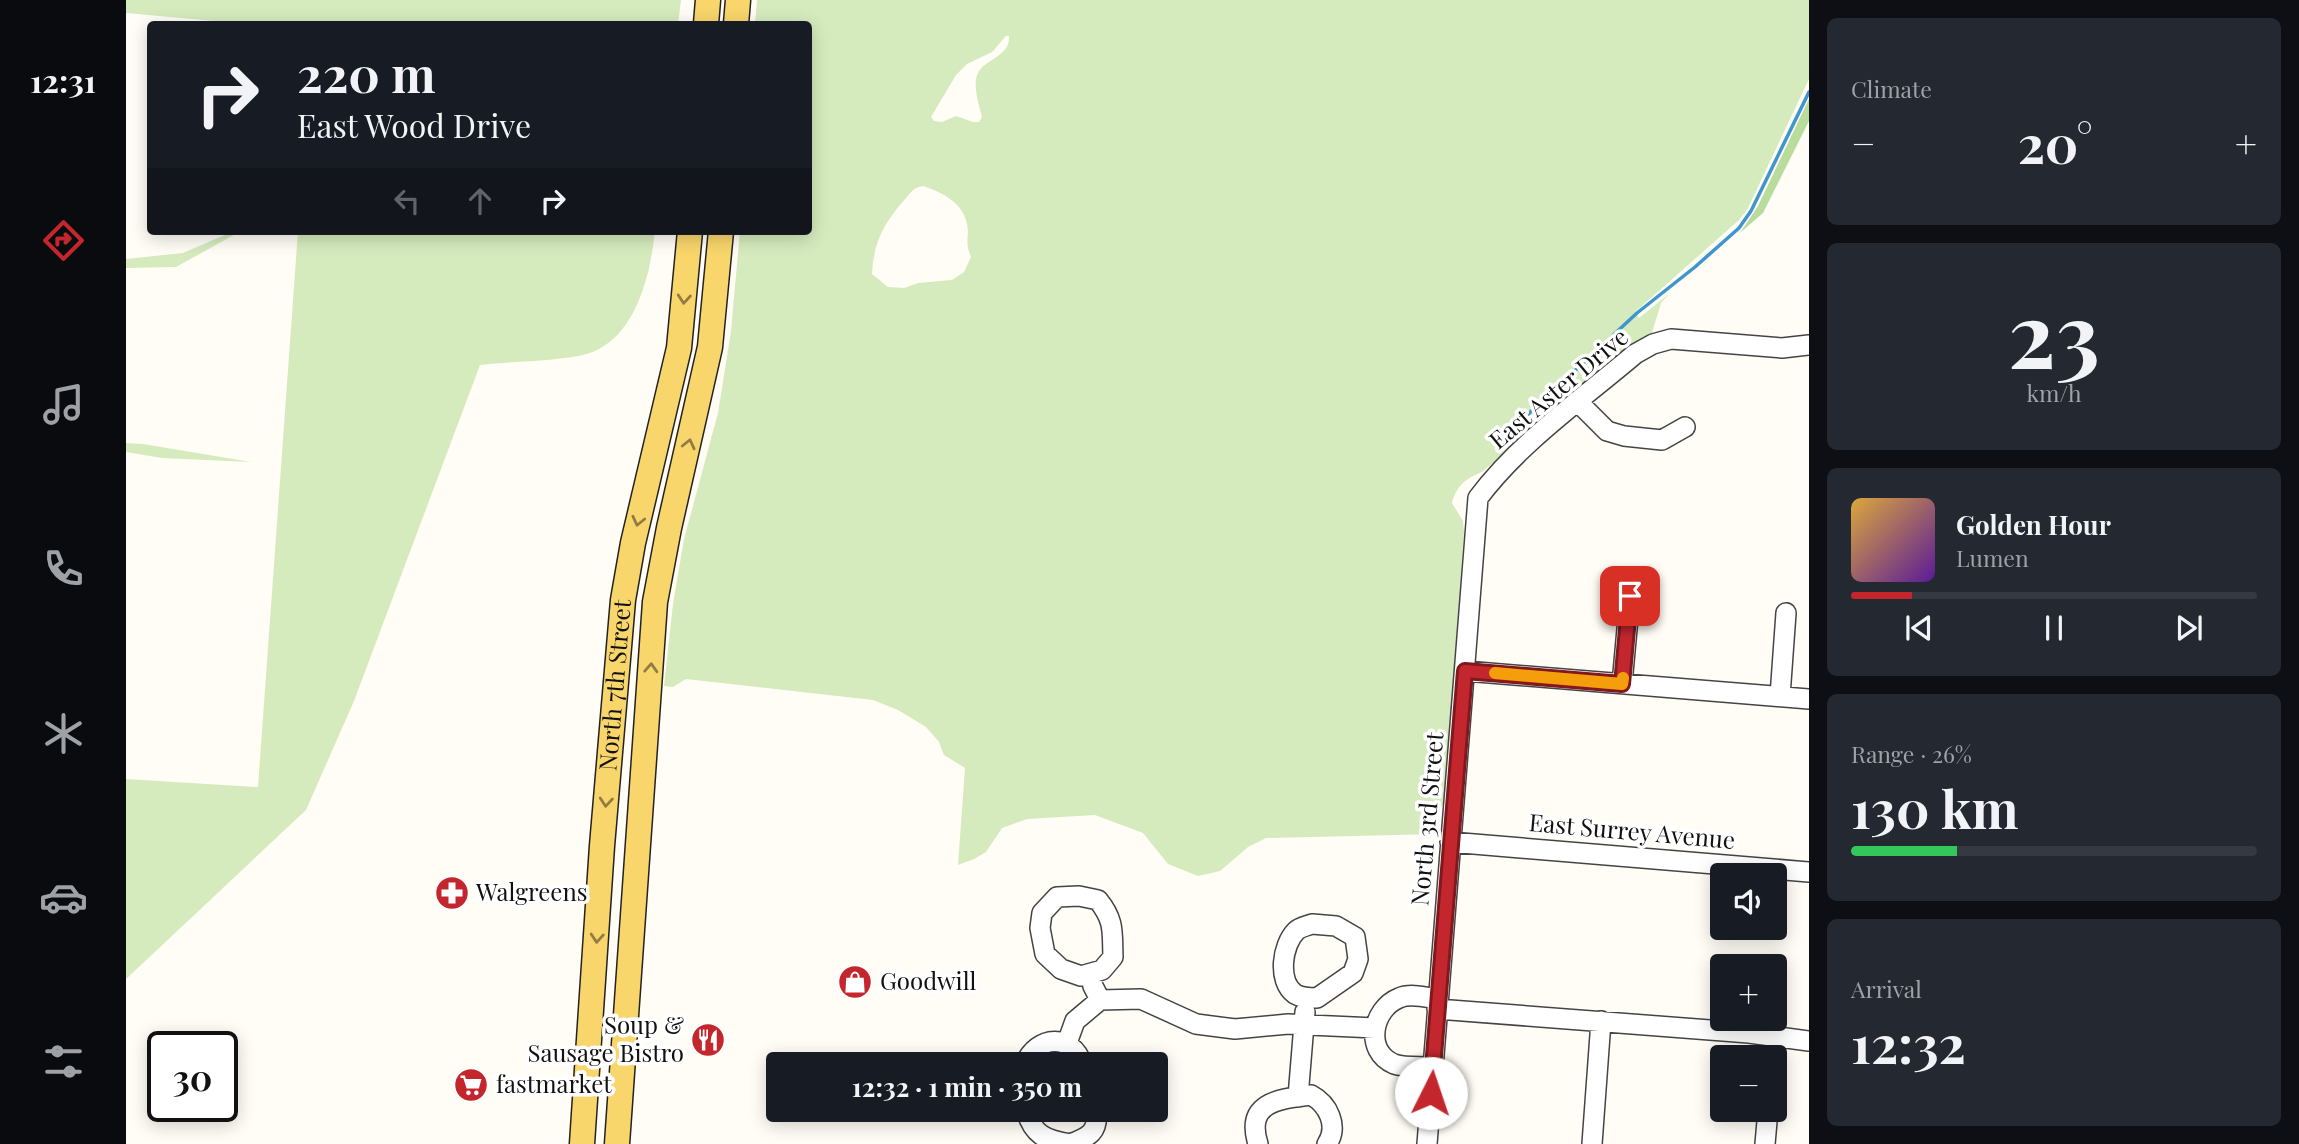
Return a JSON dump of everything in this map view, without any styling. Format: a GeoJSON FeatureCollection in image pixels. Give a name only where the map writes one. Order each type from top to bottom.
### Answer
{"type":"FeatureCollection","features":[{"type":"Feature","properties":{"kind":"main road"},"geometry":{"type":"LineString","coordinates":[[706,21],[708,0]]}},
{"type":"Feature","properties":{"kind":"main road"},"geometry":{"type":"LineString","coordinates":[[736,21],[738,0]]}},
{"type":"Feature","properties":{"kind":"main road","name":"North 7th Street"},"geometry":{"type":"LineString","coordinates":[[582,1144],[602,846],[623,600],[639,517],[679,348],[690,235]]}},
{"type":"Feature","properties":{"kind":"main road","name":"North 7th Street"},"geometry":{"type":"LineString","coordinates":[[617,1144],[655,603],[710,347],[721,235]]}},
{"type":"Feature","properties":{"kind":"street","name":"East Aster Drive"},"geometry":{"type":"LineString","coordinates":[[1478,498],[1493,477],[1515,456],[1635,354],[1653,344],[1671,339],[1782,348],[1809,345]]}},
{"type":"Feature","properties":{"kind":"street"},"geometry":{"type":"LineString","coordinates":[[1578,402],[1607,431],[1624,436],[1662,440],[1685,427]]}},
{"type":"Feature","properties":{"kind":"street","name":"North 3rd Street"},"geometry":{"type":"LineString","coordinates":[[1427,1144],[1478,498]]}},
{"type":"Feature","properties":{"kind":"street"},"geometry":{"type":"LineString","coordinates":[[1622,684],[1630,596]]}},
{"type":"Feature","properties":{"kind":"street"},"geometry":{"type":"LineString","coordinates":[[1780,696],[1786,613]]}},
{"type":"Feature","properties":{"kind":"street"},"geometry":{"type":"LineString","coordinates":[[1465,671],[1809,699]]}},
{"type":"Feature","properties":{"kind":"street","name":"East Surrey Avenue"},"geometry":{"type":"LineString","coordinates":[[1450,842],[1809,872]]}},
{"type":"Feature","properties":{"kind":"street"},"geometry":{"type":"LineString","coordinates":[[1079,896],[1098,900],[1111,919],[1113,957],[1102,970],[1090,975],[1081,976],[1061,969],[1045,954],[1042,914],[1057,898],[1079,896]]}},
{"type":"Feature","properties":{"kind":"street"},"geometry":{"type":"LineString","coordinates":[[1090,975],[1100,1000]]}},
{"type":"Feature","properties":{"kind":"street"},"geometry":{"type":"LineString","coordinates":[[1433,1067],[1393,1064],[1380,1052],[1374,1036],[1376,1019],[1386,1004],[1401,996],[1437,1004],[1809,1041]]}},
{"type":"Feature","properties":{"kind":"street"},"geometry":{"type":"LineString","coordinates":[[1298,1097],[1308,998]]}},
{"type":"Feature","properties":{"kind":"street"},"geometry":{"type":"LineString","coordinates":[[1067,1044],[1075,1021],[1100,1000],[1141,999],[1196,1024],[1213,1027],[1235,1029],[1304,1024],[1375,1028]]}},
{"type":"Feature","properties":{"kind":"street"},"geometry":{"type":"LineString","coordinates":[[1592,1144],[1601,1021]]}},
{"type":"Feature","properties":{"kind":"street"},"geometry":{"type":"LineString","coordinates":[[1773,1045],[1774,1036]]}},
{"type":"Feature","properties":{"kind":"street"},"geometry":{"type":"LineString","coordinates":[[1031,1052],[1045,1042],[1067,1044],[1077,1052]]}},
{"type":"Feature","properties":{"kind":"street"},"geometry":{"type":"LineString","coordinates":[[1258,1144],[1255,1134],[1257,1114],[1268,1103],[1311,1095],[1324,1104],[1332,1126],[1332,1134],[1327,1144]]}},
{"type":"Feature","properties":{"kind":"street"},"geometry":{"type":"LineString","coordinates":[[1030,1122],[1032,1128],[1049,1140],[1070,1144],[1088,1138],[1095,1122]]}},
{"type":"Feature","properties":{"kind":"street"},"geometry":{"type":"LineString","coordinates":[[1765,1144],[1767,1122]]}},
{"type":"Feature","properties":{"kind":"green space"},"geometry":{"type":"Polygon","coordinates":[[[126,0],[681,0],[678,21],[214,21],[126,13],[126,0]]]}},
{"type":"Feature","properties":{"kind":"green space"},"geometry":{"type":"Polygon","coordinates":[[[757,0],[1809,0],[1809,79],[1748,208],[1739,220],[1635,312],[1639,318],[1670,293],[1661,303],[1651,336],[1624,350],[1482,472],[1462,483],[1456,492],[1452,503],[1463,521],[1464,532],[1444,803],[1439,809],[1438,834],[1266,838],[1248,847],[1220,871],[1198,876],[1168,864],[1143,833],[1095,815],[1027,819],[1002,828],[986,852],[958,865],[965,768],[944,755],[939,742],[926,727],[898,710],[873,700],[686,679],[673,687],[664,686],[673,604],[684,539],[718,413],[731,331],[740,235],[812,235],[812,21],[755,21],[757,0]],[[1009,36],[992,52],[967,64],[956,75],[931,117],[934,121],[942,122],[956,116],[979,122],[982,117],[976,78],[981,68],[1006,48],[1009,36]],[[923,186],[913,190],[886,224],[878,242],[872,274],[888,287],[904,288],[918,283],[952,280],[964,272],[971,257],[965,217],[956,204],[923,186]]]}},
{"type":"Feature","properties":{"kind":"green space"},"geometry":{"type":"Polygon","coordinates":[[[1809,99],[1809,121],[1763,213],[1740,233],[1758,206],[1809,99]]]}},
{"type":"Feature","properties":{"kind":"green space"},"geometry":{"type":"Polygon","coordinates":[[[225,235],[234,235],[176,267],[126,268],[126,259],[183,253],[225,235]]]}},
{"type":"Feature","properties":{"kind":"green space"},"geometry":{"type":"Polygon","coordinates":[[[298,235],[655,235],[649,269],[636,308],[613,339],[597,350],[578,356],[480,365],[354,701],[306,810],[126,979],[126,779],[258,787],[298,235]]]}},
{"type":"Feature","properties":{"kind":"green space"},"geometry":{"type":"Polygon","coordinates":[[[126,443],[251,462],[162,458],[126,452],[126,443]]]}},
{"type":"Feature","properties":{"kind":"waterway"},"geometry":{"type":"LineString","coordinates":[[1516,446],[1516,433],[1524,418],[1637,313],[1739,228],[1751,211],[1809,92]]}},
{"type":"Feature","properties":{"kind":"slow traffic"},"geometry":{"type":"LineString","coordinates":[[1495,673],[1622,684],[1623,678]]}},
{"type":"Feature","properties":{"kind":"place","name":"Walgreens"},"geometry":{"type":"Point","coordinates":[452,893]}},
{"type":"Feature","properties":{"kind":"place","name":"Goodwill"},"geometry":{"type":"Point","coordinates":[855,982]}},
{"type":"Feature","properties":{"kind":"place","name":"Soup & Sausage Bistro"},"geometry":{"type":"Point","coordinates":[708,1040]}},
{"type":"Feature","properties":{"kind":"place","name":"fastmarket"},"geometry":{"type":"Point","coordinates":[471,1085]}},
{"type":"Feature","properties":{"kind":"route"},"geometry":{"type":"LineString","coordinates":[[1431,1093],[1465,671],[1622,684],[1630,596]]}}]}
